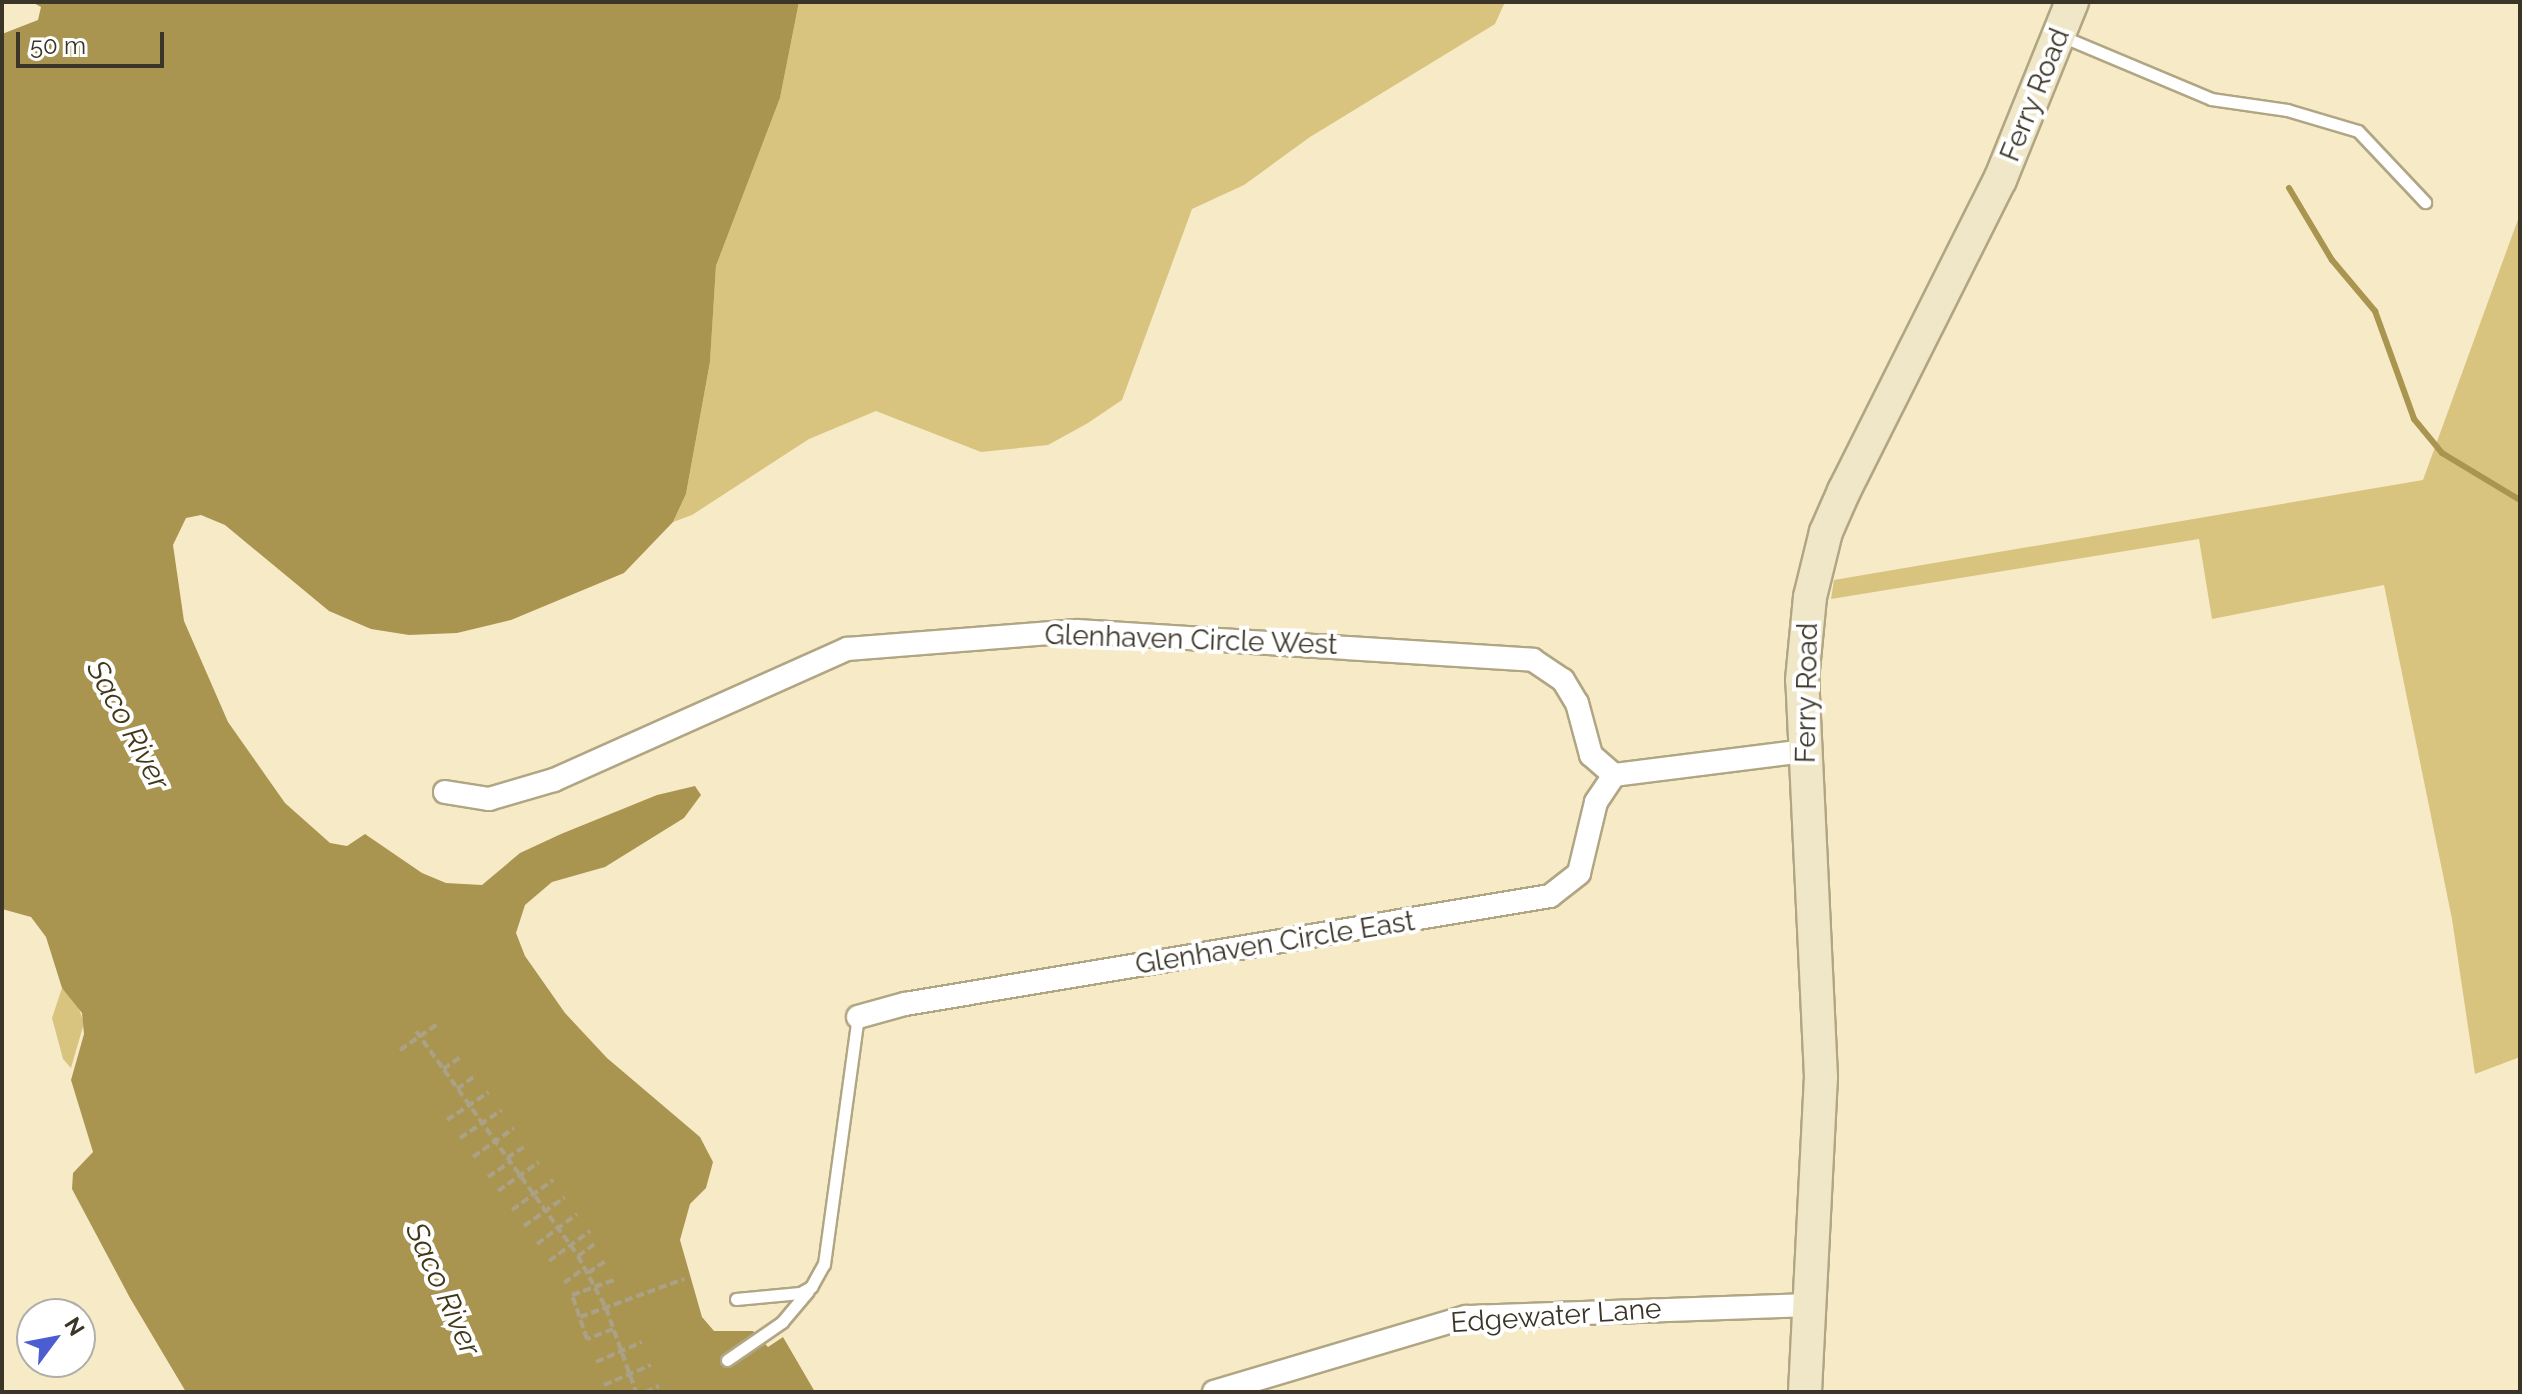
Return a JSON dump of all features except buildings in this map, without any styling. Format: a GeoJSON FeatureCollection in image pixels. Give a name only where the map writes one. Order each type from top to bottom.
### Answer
{"type":"FeatureCollection","features":[{"type":"Feature","properties":{"kind":"main road","name":"Ferry Road"},"geometry":{"type":"LineString","coordinates":[[1805,1392],[1813,1305],[1820,1062],[1804,751],[1805,634],[1826,532],[2000,180],[2072,2]]}},
{"type":"Feature","properties":{"kind":"street","name":"Glenhaven Circle West"},"geometry":{"type":"LineString","coordinates":[[445,792],[489,799],[554,780],[847,649],[1077,631],[1533,660],[1563,680],[1577,703],[1591,755],[1614,775]]}},
{"type":"Feature","properties":{"kind":"street"},"geometry":{"type":"LineString","coordinates":[[1614,775],[1804,751]]}},
{"type":"Feature","properties":{"kind":"street","name":"Glenhaven Circle East"},"geometry":{"type":"LineString","coordinates":[[858,1017],[905,1004],[1550,896],[1566,889],[1579,873],[1596,802],[1614,775]]}},
{"type":"Feature","properties":{"kind":"street","name":"Edgewater Lane"},"geometry":{"type":"LineString","coordinates":[[1214,1392],[1466,1317],[1813,1305]]}},
{"type":"Feature","properties":{"kind":"lane"},"geometry":{"type":"LineString","coordinates":[[2059,35],[2211,99],[2287,110],[2358,131],[2425,202]]}},
{"type":"Feature","properties":{"kind":"lane"},"geometry":{"type":"LineString","coordinates":[[727,1360],[782,1322],[811,1287],[831,1240],[839,1127],[858,1017]]}},
{"type":"Feature","properties":{"kind":"lane"},"geometry":{"type":"LineString","coordinates":[[736,1299],[789,1295],[811,1287]]}},
{"type":"Feature","properties":{"kind":"path"},"geometry":{"type":"LineString","coordinates":[[400,1050],[417,1034],[439,1023]]}},
{"type":"Feature","properties":{"kind":"path"},"geometry":{"type":"LineString","coordinates":[[417,1034],[578,1256],[606,1308],[636,1392]]}},
{"type":"Feature","properties":{"kind":"path"},"geometry":{"type":"LineString","coordinates":[[443,1069],[462,1056]]}},
{"type":"Feature","properties":{"kind":"path"},"geometry":{"type":"LineString","coordinates":[[457,1089],[476,1075]]}},
{"type":"Feature","properties":{"kind":"path"},"geometry":{"type":"LineString","coordinates":[[447,1120],[489,1092]]}},
{"type":"Feature","properties":{"kind":"path"},"geometry":{"type":"LineString","coordinates":[[460,1138],[502,1110]]}},
{"type":"Feature","properties":{"kind":"path"},"geometry":{"type":"LineString","coordinates":[[473,1157],[514,1128]]}},
{"type":"Feature","properties":{"kind":"path"},"geometry":{"type":"LineString","coordinates":[[488,1177],[527,1145]]}},
{"type":"Feature","properties":{"kind":"path"},"geometry":{"type":"LineString","coordinates":[[498,1191],[539,1162]]}},
{"type":"Feature","properties":{"kind":"path"},"geometry":{"type":"LineString","coordinates":[[512,1210],[553,1180]]}},
{"type":"Feature","properties":{"kind":"path"},"geometry":{"type":"LineString","coordinates":[[524,1226],[565,1197]]}},
{"type":"Feature","properties":{"kind":"path"},"geometry":{"type":"LineString","coordinates":[[537,1244],[577,1214]]}},
{"type":"Feature","properties":{"kind":"path"},"geometry":{"type":"LineString","coordinates":[[549,1261],[590,1231]]}},
{"type":"Feature","properties":{"kind":"path"},"geometry":{"type":"LineString","coordinates":[[578,1256],[596,1243]]}},
{"type":"Feature","properties":{"kind":"path"},"geometry":{"type":"LineString","coordinates":[[564,1283],[607,1260]]}},
{"type":"Feature","properties":{"kind":"path"},"geometry":{"type":"LineString","coordinates":[[613,1329],[587,1339],[572,1295],[617,1279]]}},
{"type":"Feature","properties":{"kind":"path"},"geometry":{"type":"LineString","coordinates":[[580,1317],[684,1279]]}},
{"type":"Feature","properties":{"kind":"path"},"geometry":{"type":"LineString","coordinates":[[596,1362],[642,1342]]}},
{"type":"Feature","properties":{"kind":"path"},"geometry":{"type":"LineString","coordinates":[[604,1385],[651,1365]]}},
{"type":"Feature","properties":{"kind":"path"},"geometry":{"type":"LineString","coordinates":[[645,1392],[659,1386]]}},
{"type":"Feature","properties":{"kind":"shaded area"},"geometry":{"type":"Polygon","coordinates":[[[799,2],[1505,2],[1495,24],[1310,137],[1244,185],[1192,209],[1122,400],[1088,423],[1048,445],[981,452],[876,411],[809,439],[692,515],[673,522],[686,494],[710,362],[716,266],[780,98],[799,2]]]}},
{"type":"Feature","properties":{"kind":"shaded area"},"geometry":{"type":"Polygon","coordinates":[[[2520,214],[2520,1057],[2475,1074],[2452,919],[2384,585],[2212,619],[2199,539],[1831,599],[1834,580],[2423,480],[2520,214]]]}},
{"type":"Feature","properties":{"kind":"shaded area"},"geometry":{"type":"Polygon","coordinates":[[[62,988],[76,1000],[84,1023],[71,1068],[63,1059],[52,1018],[62,988]]]}},
{"type":"Feature","properties":{"kind":"water","name":"Saco River"},"geometry":{"type":"Polygon","coordinates":[[[32,2],[799,2],[780,98],[716,266],[710,362],[686,494],[673,522],[624,573],[511,620],[457,633],[409,635],[371,629],[329,611],[225,525],[201,515],[186,518],[173,545],[184,621],[228,722],[285,803],[330,843],[347,846],[365,834],[422,873],[446,883],[482,885],[520,853],[657,795],[695,786],[701,795],[684,818],[605,867],[552,882],[525,905],[516,933],[525,956],[565,1013],[607,1058],[700,1137],[713,1162],[706,1188],[690,1204],[680,1240],[702,1317],[714,1331],[753,1331],[768,1347],[783,1337],[815,1392],[186,1392],[130,1298],[72,1189],[73,1173],[93,1152],[71,1080],[84,1034],[82,1013],[62,988],[46,937],[31,917],[2,909],[2,34],[38,20],[41,7],[32,2]]]}},
{"type":"Feature","properties":{"kind":"waterway"},"geometry":{"type":"LineString","coordinates":[[2289,188],[2332,260],[2375,311],[2414,419],[2442,453],[2520,500]]}}]}
